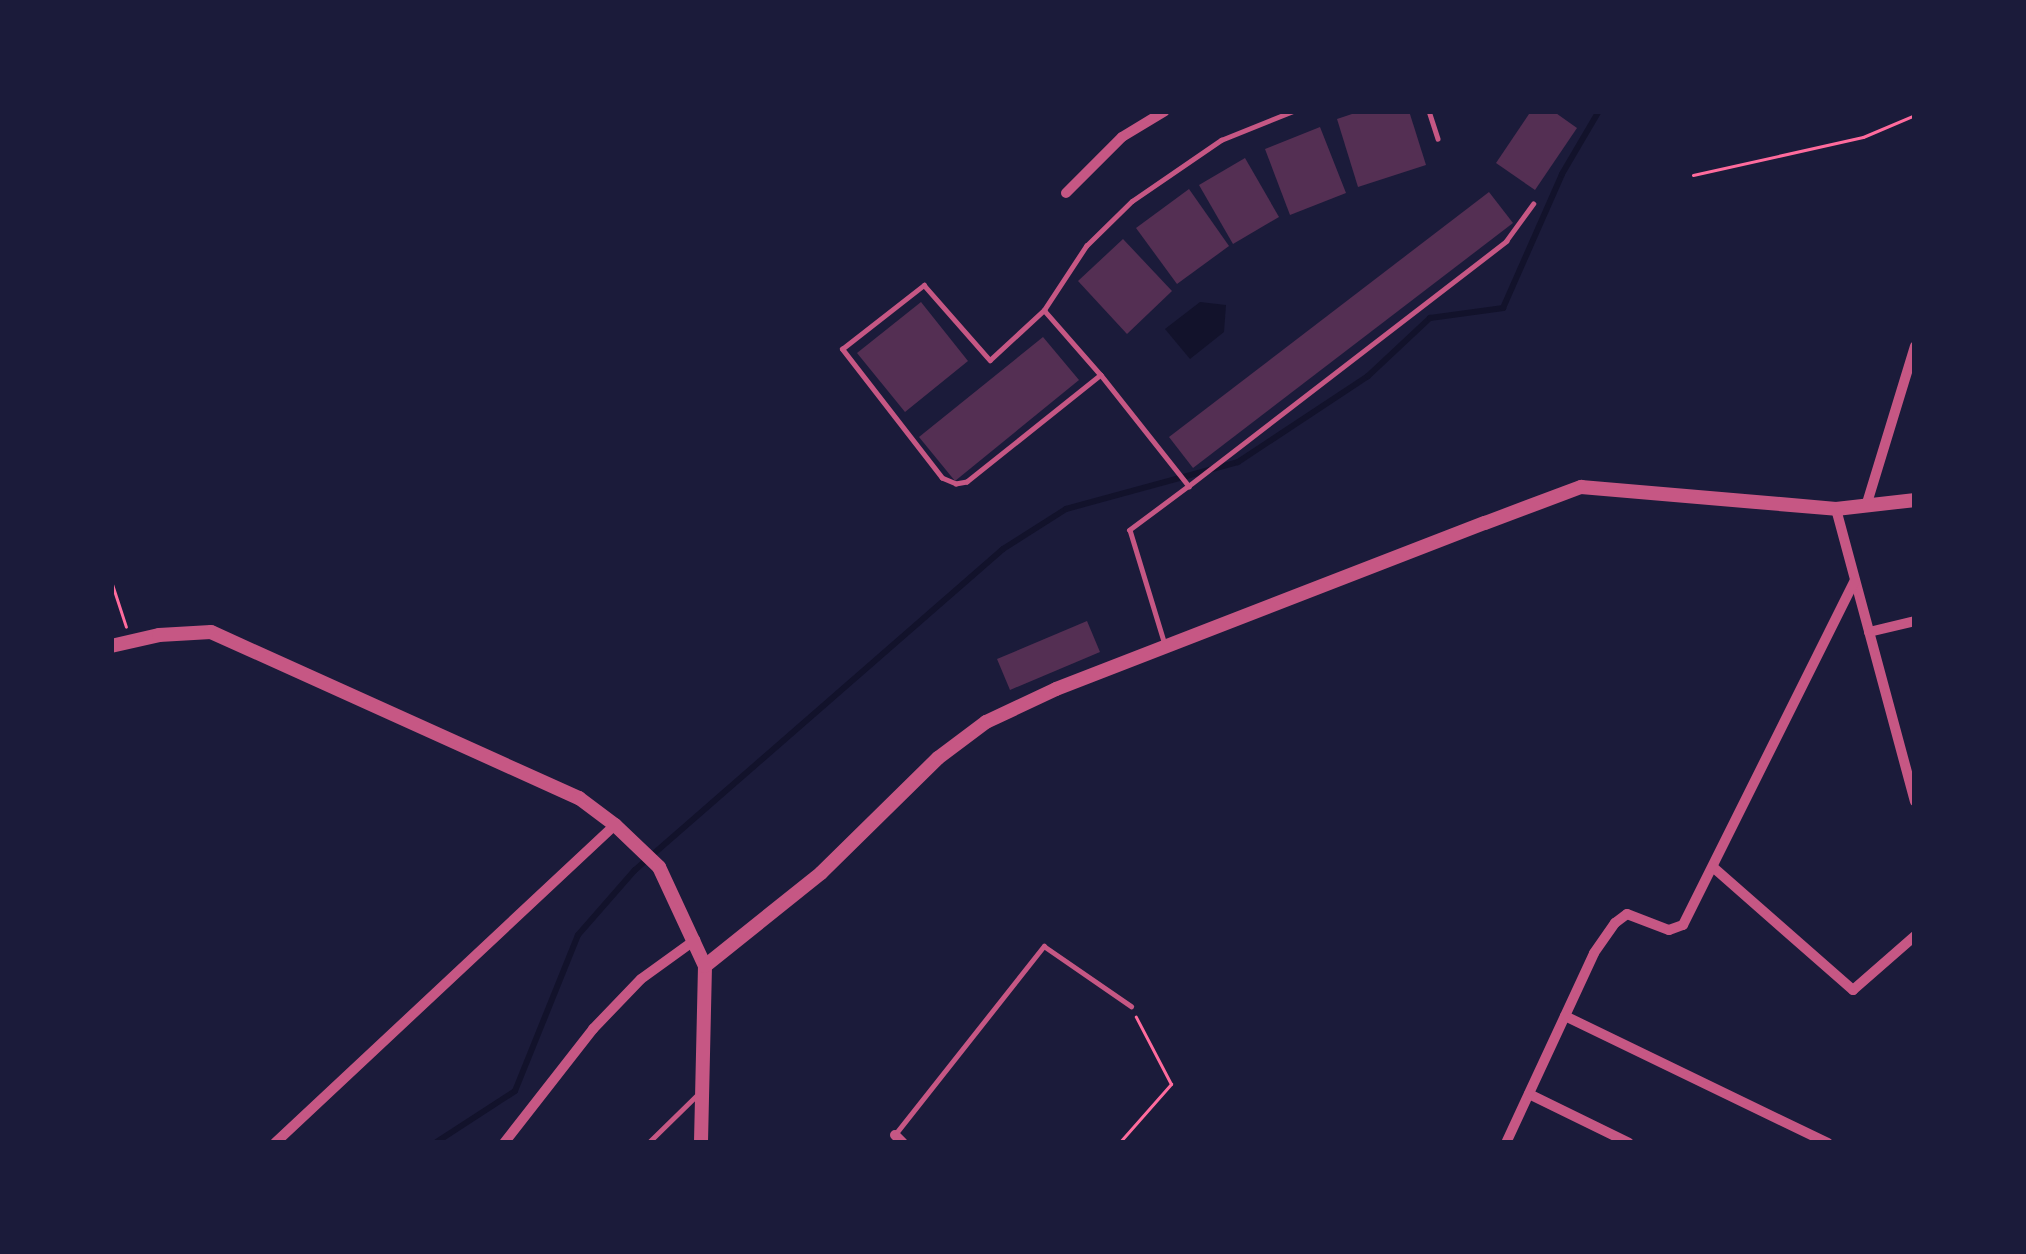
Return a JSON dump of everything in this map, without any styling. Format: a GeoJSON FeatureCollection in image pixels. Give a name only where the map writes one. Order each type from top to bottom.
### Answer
{"type":"FeatureCollection","features":[{"type":"Feature","properties":{"kind":"street"},"geometry":{"type":"LineString","coordinates":[[1066,193],[1122,137],[1165,111]]}},
{"type":"Feature","properties":{"kind":"street"},"geometry":{"type":"LineString","coordinates":[[1867,503],[1915,346]]}},
{"type":"Feature","properties":{"kind":"street"},"geometry":{"type":"LineString","coordinates":[[705,966],[821,873],[938,758],[986,722],[1166,647],[1581,487],[1836,509],[1915,500]]}},
{"type":"Feature","properties":{"kind":"street"},"geometry":{"type":"LineString","coordinates":[[1836,509],[1915,802]]}},
{"type":"Feature","properties":{"kind":"street"},"geometry":{"type":"LineString","coordinates":[[1506,1143],[1615,923],[1627,914],[1669,930],[1683,925],[1855,580]]}},
{"type":"Feature","properties":{"kind":"street"},"geometry":{"type":"LineString","coordinates":[[1869,632],[1915,621]]}},
{"type":"Feature","properties":{"kind":"street"},"geometry":{"type":"LineString","coordinates":[[111,646],[211,632],[579,798],[616,825],[658,867],[705,966],[701,1143]]}},
{"type":"Feature","properties":{"kind":"street"},"geometry":{"type":"LineString","coordinates":[[274,1143],[616,825]]}},
{"type":"Feature","properties":{"kind":"street"},"geometry":{"type":"LineString","coordinates":[[1714,868],[1853,991],[1915,936]]}},
{"type":"Feature","properties":{"kind":"street"},"geometry":{"type":"LineString","coordinates":[[504,1143],[592,1029],[640,979],[695,940]]}},
{"type":"Feature","properties":{"kind":"street"},"geometry":{"type":"LineString","coordinates":[[1565,1016],[1828,1143]]}},
{"type":"Feature","properties":{"kind":"street"},"geometry":{"type":"LineString","coordinates":[[1529,1094],[1629,1143]]}},
{"type":"Feature","properties":{"kind":"lane"},"geometry":{"type":"LineString","coordinates":[[1101,375],[967,482],[956,484],[942,478],[842,349],[924,285],[990,360],[1044,310],[1087,246],[1132,201],[1222,140],[1293,111]]}},
{"type":"Feature","properties":{"kind":"lane"},"geometry":{"type":"LineString","coordinates":[[1430,111],[1438,139]]}},
{"type":"Feature","properties":{"kind":"lane"},"geometry":{"type":"LineString","coordinates":[[1166,647],[1130,530],[1506,241],[1533,204]]}},
{"type":"Feature","properties":{"kind":"lane"},"geometry":{"type":"LineString","coordinates":[[1044,310],[1189,486]]}},
{"type":"Feature","properties":{"kind":"lane"},"geometry":{"type":"LineString","coordinates":[[899,1139],[1044,946],[1131,1006]]}},
{"type":"Feature","properties":{"kind":"lane"},"geometry":{"type":"LineString","coordinates":[[648,1143],[705,1088]]}},
{"type":"Feature","properties":{"kind":"path"},"geometry":{"type":"LineString","coordinates":[[1693,175],[1863,137],[1915,115]]}},
{"type":"Feature","properties":{"kind":"path"},"geometry":{"type":"LineString","coordinates":[[111,581],[130,640]]}},
{"type":"Feature","properties":{"kind":"path"},"geometry":{"type":"LineString","coordinates":[[1119,1143],[1171,1084],[1131,1006]]}},
{"type":"Feature","properties":{"kind":"shaded area"},"geometry":{"type":"Polygon","coordinates":[[[1200,302],[1226,305],[1224,332],[1190,359],[1165,329],[1200,302]]]}},
{"type":"Feature","properties":{"kind":"building"},"geometry":{"type":"Polygon","coordinates":[[[1361,111],[1409,111],[1426,165],[1358,187],[1337,119],[1361,111]]]}},
{"type":"Feature","properties":{"kind":"building"},"geometry":{"type":"Polygon","coordinates":[[[1531,111],[1553,111],[1577,128],[1535,190],[1496,163],[1531,111]]]}},
{"type":"Feature","properties":{"kind":"building"},"geometry":{"type":"Polygon","coordinates":[[[1320,127],[1346,193],[1290,215],[1265,149],[1320,127]]]}},
{"type":"Feature","properties":{"kind":"building"},"geometry":{"type":"Polygon","coordinates":[[[1245,158],[1279,217],[1233,244],[1199,185],[1245,158]]]}},
{"type":"Feature","properties":{"kind":"building"},"geometry":{"type":"Polygon","coordinates":[[[1189,189],[1229,246],[1177,284],[1136,228],[1189,189]]]}},
{"type":"Feature","properties":{"kind":"building"},"geometry":{"type":"Polygon","coordinates":[[[1489,192],[1513,223],[1193,468],[1169,437],[1489,192]]]}},
{"type":"Feature","properties":{"kind":"building"},"geometry":{"type":"Polygon","coordinates":[[[1123,239],[1172,291],[1127,334],[1078,281],[1123,239]]]}},
{"type":"Feature","properties":{"kind":"building"},"geometry":{"type":"Polygon","coordinates":[[[921,302],[968,361],[905,412],[857,353],[921,302]]]}},
{"type":"Feature","properties":{"kind":"building"},"geometry":{"type":"Polygon","coordinates":[[[1043,337],[1079,380],[955,481],[919,437],[1043,337]]]}},
{"type":"Feature","properties":{"kind":"building"},"geometry":{"type":"Polygon","coordinates":[[[1087,621],[1100,652],[1010,690],[997,659],[1087,621]]]}},
{"type":"Feature","properties":{"kind":"waterway"},"geometry":{"type":"LineString","coordinates":[[435,1143],[515,1091],[578,935],[635,870],[1003,549],[1066,509],[1238,462],[1368,376],[1430,318],[1503,308],[1562,174],[1599,111]]}}]}
